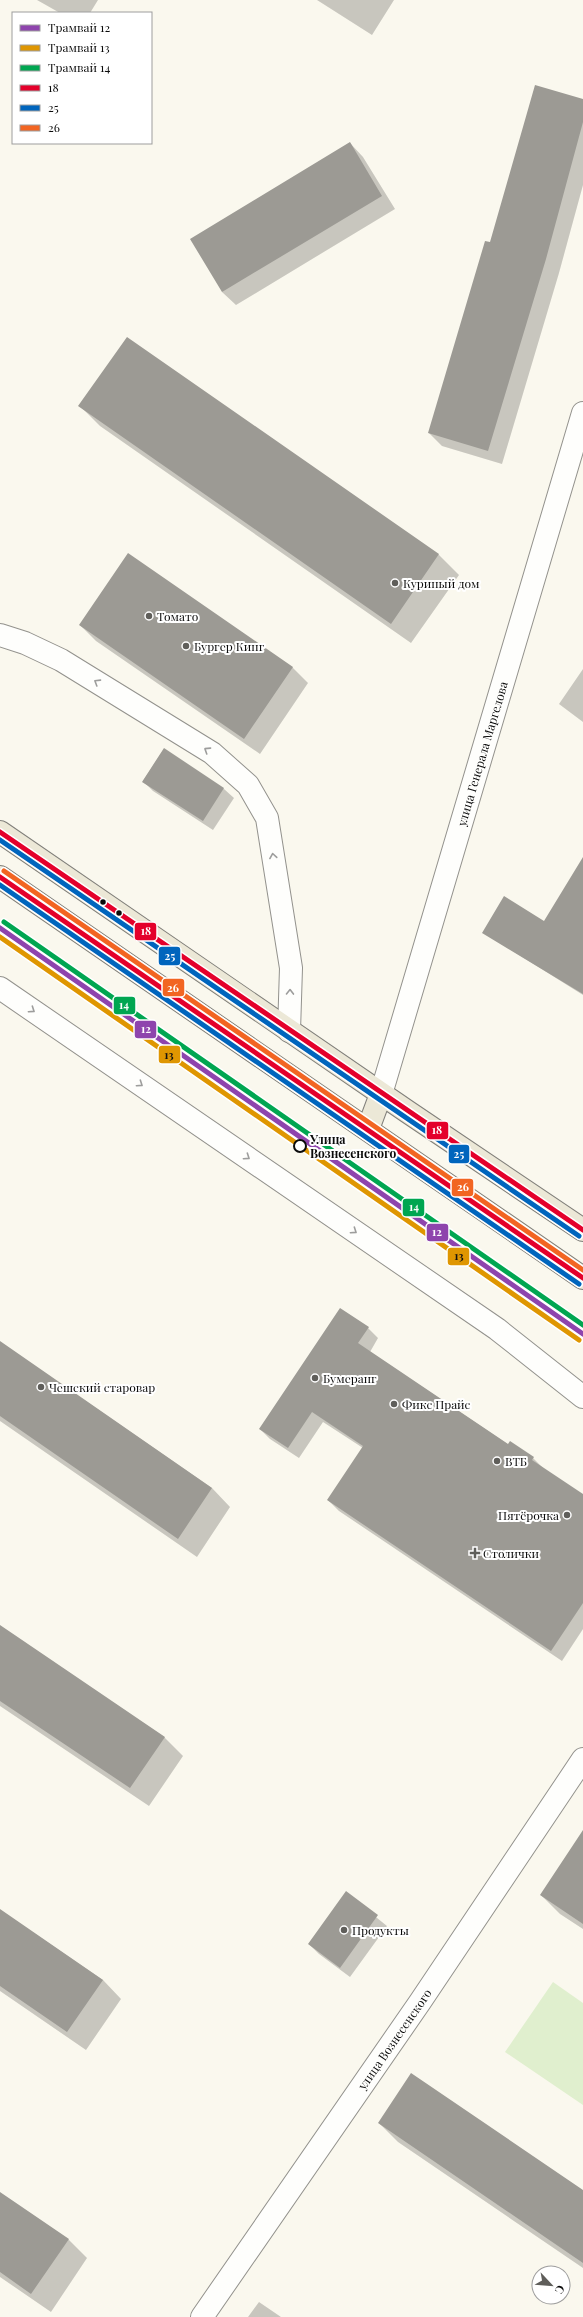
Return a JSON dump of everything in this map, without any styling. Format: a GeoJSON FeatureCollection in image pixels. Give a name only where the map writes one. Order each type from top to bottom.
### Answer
{"type":"FeatureCollection","features":[{"type":"Feature","properties":{"kind":"main road"},"geometry":{"type":"LineString","coordinates":[[0,832],[381,1094],[583,1230]]}},
{"type":"Feature","properties":{"kind":"main road"},"geometry":{"type":"LineString","coordinates":[[0,877],[583,1278]]}},
{"type":"Feature","properties":{"kind":"main road"},"geometry":{"type":"LineString","coordinates":[[368,1129],[381,1094]]}},
{"type":"Feature","properties":{"kind":"street","name":"улица Генерала Маргелова"},"geometry":{"type":"LineString","coordinates":[[381,1094],[583,413]]}},
{"type":"Feature","properties":{"kind":"street"},"geometry":{"type":"LineString","coordinates":[[0,636],[25,643],[61,660],[212,753],[248,785],[267,818],[291,968],[289,1031]]}},
{"type":"Feature","properties":{"kind":"street"},"geometry":{"type":"LineString","coordinates":[[0,988],[497,1329],[583,1397]]}},
{"type":"Feature","properties":{"kind":"street","name":"улица Вознесенского"},"geometry":{"type":"LineString","coordinates":[[202,2317],[420,2002],[583,1759]]}},
{"type":"Feature","properties":{"kind":"green space"},"geometry":{"type":"Polygon","coordinates":[[[553,1982],[583,2003],[583,2105],[505,2052],[553,1982]]]}},
{"type":"Feature","properties":{"kind":"building"},"geometry":{"type":"Polygon","coordinates":[[[535,85],[583,99],[583,122],[546,259],[488,451],[428,433],[485,241],[490,242],[535,85]]]}},
{"type":"Feature","properties":{"kind":"building"},"geometry":{"type":"Polygon","coordinates":[[[350,142],[382,196],[222,292],[190,239],[350,142]]]}},
{"type":"Feature","properties":{"kind":"building"},"geometry":{"type":"Polygon","coordinates":[[[127,337],[439,554],[391,624],[78,406],[127,337]]]}},
{"type":"Feature","properties":{"kind":"building","name":"Бургер Кинг"},"geometry":{"type":"Polygon","coordinates":[[[128,553],[293,667],[244,739],[79,625],[128,553]]]}},
{"type":"Feature","properties":{"kind":"building"},"geometry":{"type":"Polygon","coordinates":[[[164,748],[224,788],[203,821],[142,782],[164,748]]]}},
{"type":"Feature","properties":{"kind":"building"},"geometry":{"type":"Polygon","coordinates":[[[583,857],[583,994],[482,933],[504,896],[544,921],[583,857]]]}},
{"type":"Feature","properties":{"kind":"building"},"geometry":{"type":"Polygon","coordinates":[[[340,1308],[369,1327],[358,1343],[508,1444],[510,1441],[534,1457],[532,1460],[583,1494],[583,1603],[551,1651],[327,1500],[363,1446],[312,1412],[288,1448],[259,1429],[340,1308]]]}},
{"type":"Feature","properties":{"kind":"building"},"geometry":{"type":"Polygon","coordinates":[[[0,1341],[212,1488],[178,1539],[0,1416],[0,1341]]]}},
{"type":"Feature","properties":{"kind":"building"},"geometry":{"type":"Polygon","coordinates":[[[0,1625],[165,1737],[130,1788],[0,1701],[0,1625]]]}},
{"type":"Feature","properties":{"kind":"building"},"geometry":{"type":"Polygon","coordinates":[[[583,1830],[583,1924],[540,1895],[583,1830]]]}},
{"type":"Feature","properties":{"kind":"building"},"geometry":{"type":"Polygon","coordinates":[[[346,1891],[378,1915],[340,1968],[308,1944],[346,1891]]]}},
{"type":"Feature","properties":{"kind":"building"},"geometry":{"type":"Polygon","coordinates":[[[0,1909],[103,1980],[67,2032],[0,1986],[0,1909]]]}},
{"type":"Feature","properties":{"kind":"building"},"geometry":{"type":"Polygon","coordinates":[[[411,2073],[583,2190],[583,2263],[378,2123],[411,2073]]]}},
{"type":"Feature","properties":{"kind":"building"},"geometry":{"type":"Polygon","coordinates":[[[0,2192],[69,2239],[31,2294],[0,2272],[0,2192]]]}},
{"type":"Feature","properties":{"kind":"tram line","name":"14"},"geometry":{"type":"LineString","coordinates":[[4,922],[583,1325]]}},
{"type":"Feature","properties":{"kind":"tram line","name":"12"},"geometry":{"type":"LineString","coordinates":[[0,928],[583,1334]]}},
{"type":"Feature","properties":{"kind":"tram line","name":"13"},"geometry":{"type":"LineString","coordinates":[[0,937],[579,1340]]}},
{"type":"Feature","properties":{"kind":"transit line","name":"18"},"geometry":{"type":"LineString","coordinates":[[0,832],[583,1230]]}},
{"type":"Feature","properties":{"kind":"transit line","name":"25"},"geometry":{"type":"LineString","coordinates":[[0,840],[579,1236]]}},
{"type":"Feature","properties":{"kind":"transit line","name":"26"},"geometry":{"type":"LineString","coordinates":[[4,871],[583,1270]]}},
{"type":"Feature","properties":{"kind":"transit line","name":"18"},"geometry":{"type":"LineString","coordinates":[[0,877],[583,1278]]}},
{"type":"Feature","properties":{"kind":"transit line","name":"25"},"geometry":{"type":"LineString","coordinates":[[0,885],[579,1284]]}},
{"type":"Feature","properties":{"kind":"place","name":"Куриный дом"},"geometry":{"type":"Point","coordinates":[395,583]}},
{"type":"Feature","properties":{"kind":"place","name":"Томато"},"geometry":{"type":"Point","coordinates":[149,616]}},
{"type":"Feature","properties":{"kind":"place","name":"Бургер Кинг"},"geometry":{"type":"Point","coordinates":[186,646]}},
{"type":"Feature","properties":{"kind":"place","name":"Улица Вознесенского"},"geometry":{"type":"Point","coordinates":[300,1146]}},
{"type":"Feature","properties":{"kind":"place","name":"Бумеранг"},"geometry":{"type":"Point","coordinates":[315,1378]}},
{"type":"Feature","properties":{"kind":"place","name":"Чешский старовар"},"geometry":{"type":"Point","coordinates":[41,1387]}},
{"type":"Feature","properties":{"kind":"place","name":"Фикс Прайс"},"geometry":{"type":"Point","coordinates":[394,1404]}},
{"type":"Feature","properties":{"kind":"place","name":"ВТБ"},"geometry":{"type":"Point","coordinates":[497,1461]}},
{"type":"Feature","properties":{"kind":"place","name":"Пятёрочка"},"geometry":{"type":"Point","coordinates":[567,1515]}},
{"type":"Feature","properties":{"kind":"place","name":"Столички"},"geometry":{"type":"Point","coordinates":[475,1553]}},
{"type":"Feature","properties":{"kind":"place","name":"Продукты"},"geometry":{"type":"Point","coordinates":[344,1930]}}]}
